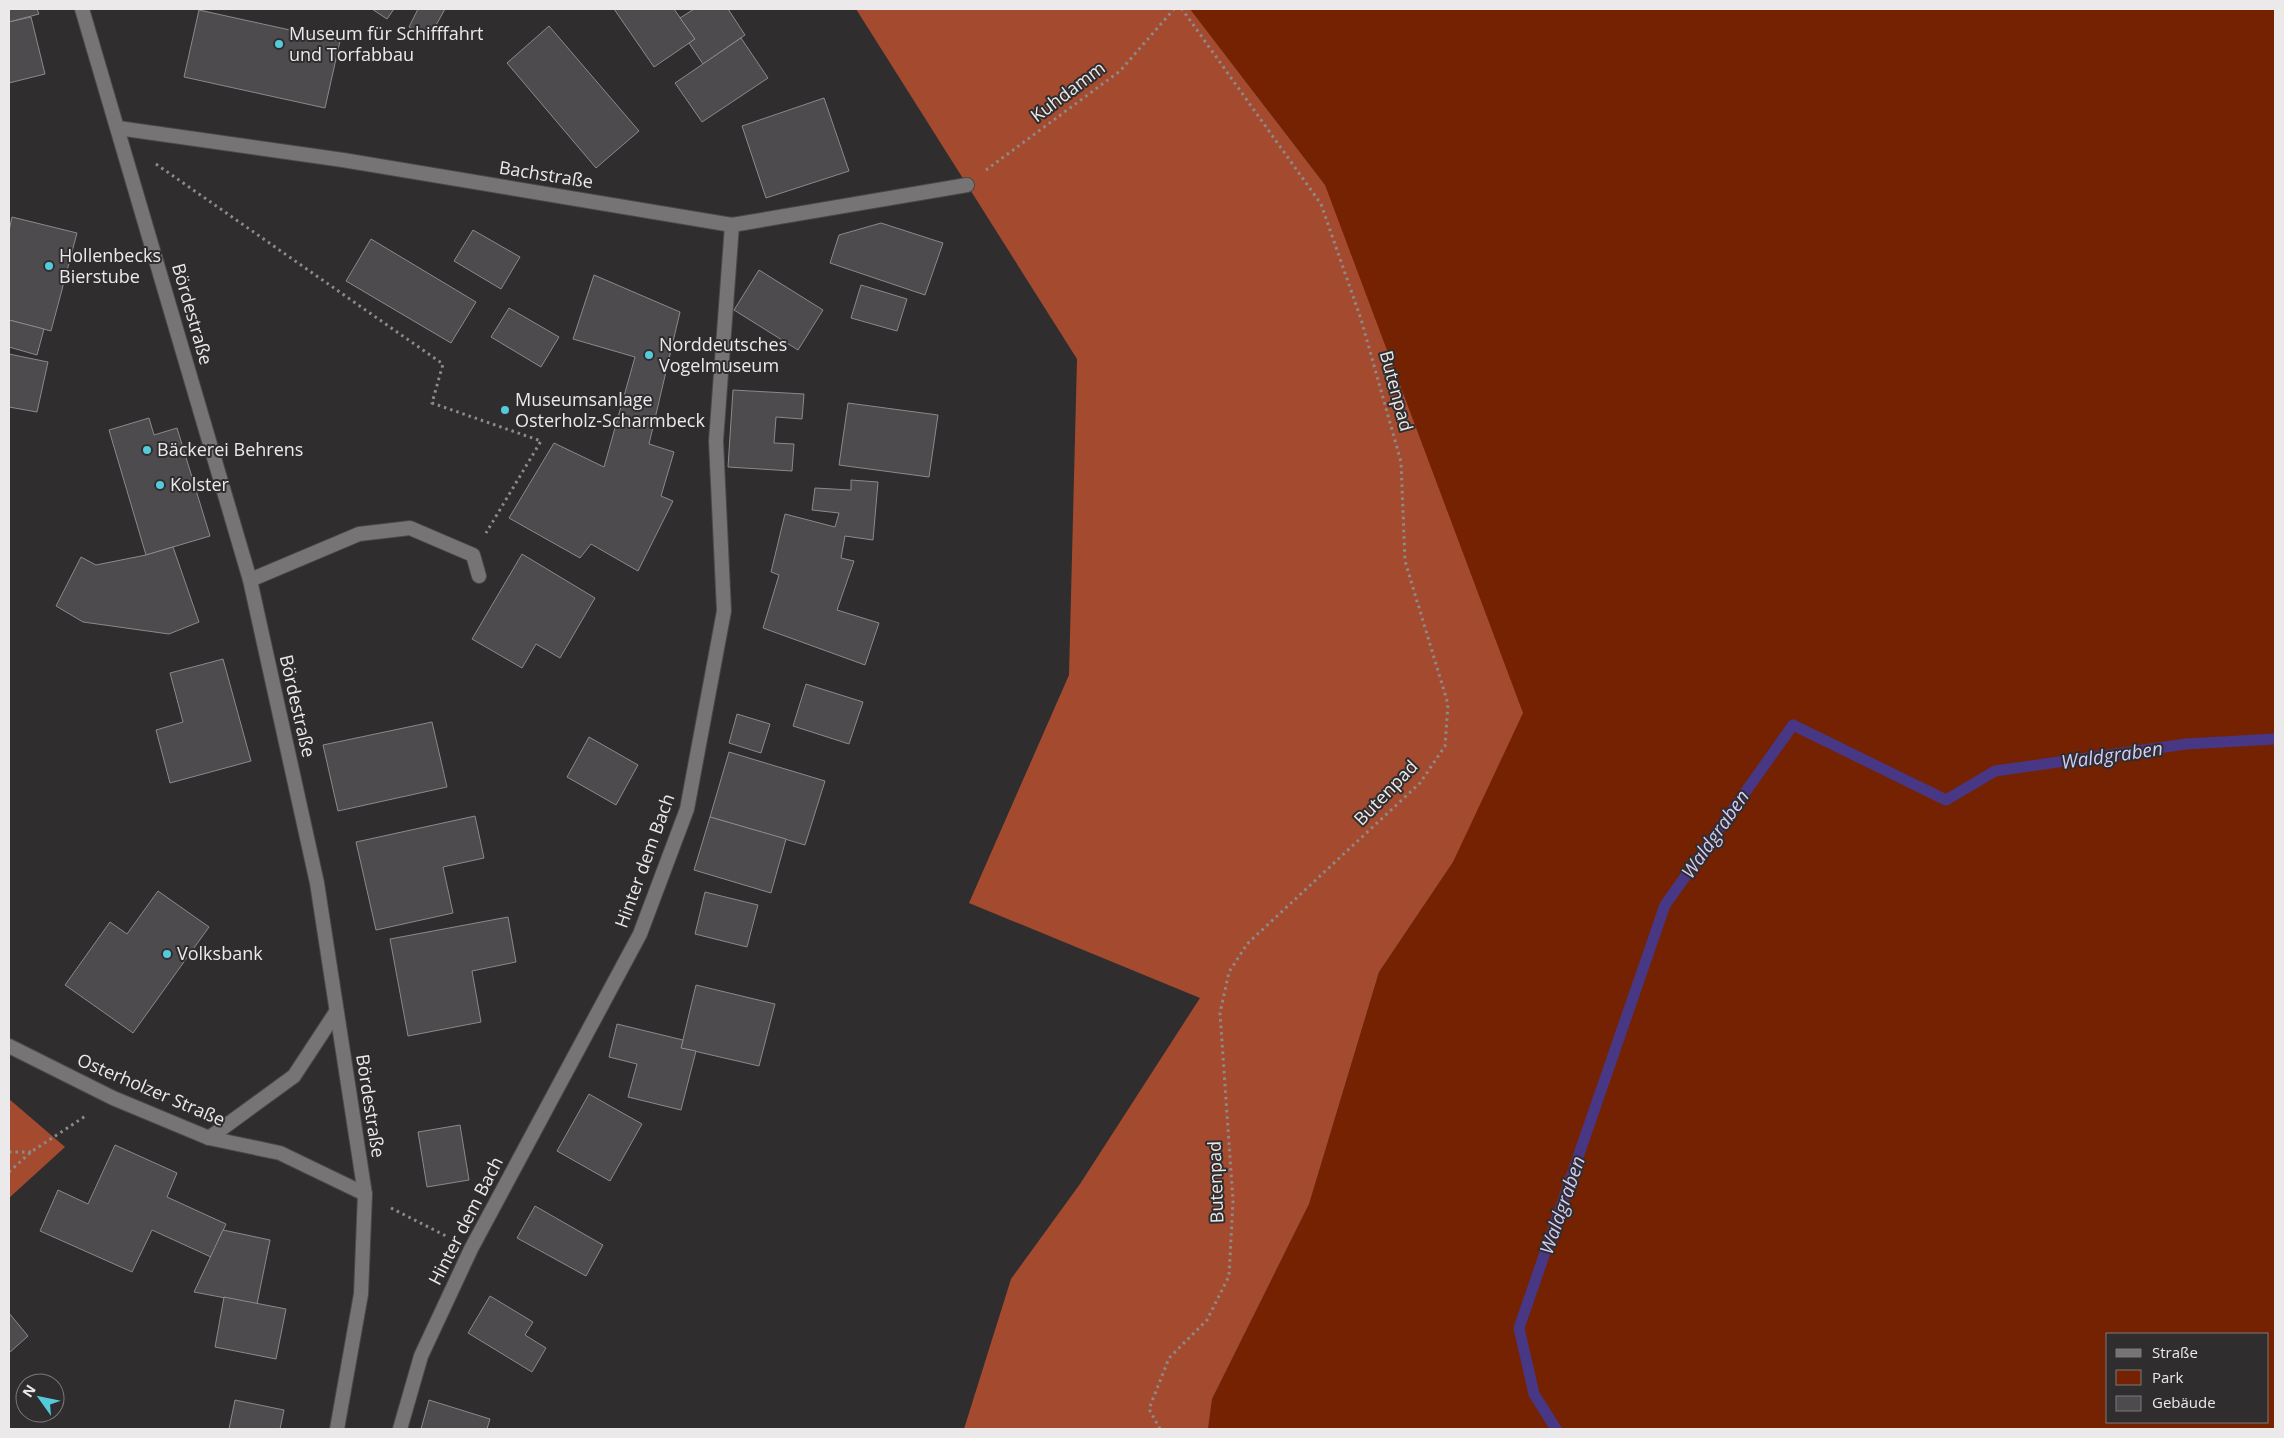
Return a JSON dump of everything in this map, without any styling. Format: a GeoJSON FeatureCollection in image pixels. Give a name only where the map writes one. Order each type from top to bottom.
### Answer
{"type":"FeatureCollection","features":[{"type":"Feature","properties":{"kind":"street","name":"Bördestraße"},"geometry":{"type":"LineString","coordinates":[[82,9],[250,580],[317,883],[365,1194],[361,1294],[337,1429]]}},
{"type":"Feature","properties":{"kind":"street","name":"Bachstraße"},"geometry":{"type":"LineString","coordinates":[[118,128],[343,160],[732,225],[967,185]]}},
{"type":"Feature","properties":{"kind":"street","name":"Hinter dem Bach"},"geometry":{"type":"LineString","coordinates":[[400,1429],[421,1356],[471,1249],[640,934],[687,808],[724,611],[716,441],[732,225]]}},
{"type":"Feature","properties":{"kind":"street"},"geometry":{"type":"LineString","coordinates":[[250,580],[359,534],[410,528],[473,555],[479,576]]}},
{"type":"Feature","properties":{"kind":"street"},"geometry":{"type":"LineString","coordinates":[[209,1138],[294,1076],[336,1012]]}},
{"type":"Feature","properties":{"kind":"street","name":"Osterholzer Straße"},"geometry":{"type":"LineString","coordinates":[[9,1046],[113,1098],[209,1138],[280,1153],[365,1194]]}},
{"type":"Feature","properties":{"kind":"path","name":"Kuhdamm"},"geometry":{"type":"LineString","coordinates":[[967,185],[1120,71],[1174,9]]}},
{"type":"Feature","properties":{"kind":"path","name":"Butenpad"},"geometry":{"type":"LineString","coordinates":[[1160,1429],[1149,1409],[1168,1358],[1207,1320],[1229,1276],[1232,1201],[1220,1013],[1229,972],[1247,944],[1420,783],[1445,746],[1448,704],[1405,561],[1400,462],[1361,318],[1321,204],[1182,9]]}},
{"type":"Feature","properties":{"kind":"path"},"geometry":{"type":"LineString","coordinates":[[148,158],[443,364],[432,403],[542,441],[473,555]]}},
{"type":"Feature","properties":{"kind":"path"},"geometry":{"type":"LineString","coordinates":[[9,1172],[30,1152],[113,1098]]}},
{"type":"Feature","properties":{"kind":"path"},"geometry":{"type":"LineString","coordinates":[[9,1152],[30,1152]]}},
{"type":"Feature","properties":{"kind":"path"},"geometry":{"type":"LineString","coordinates":[[365,1194],[471,1249]]}},
{"type":"Feature","properties":{"kind":"green space"},"geometry":{"type":"Polygon","coordinates":[[[1190,9],[2275,9],[2275,1429],[1208,1429],[1212,1399],[1309,1204],[1379,972],[1453,862],[1325,185],[1190,9]]]}},
{"type":"Feature","properties":{"kind":"shaded area"},"geometry":{"type":"Polygon","coordinates":[[[856,9],[1190,9],[1325,185],[1523,713],[1453,862],[1379,972],[1309,1204],[1212,1399],[1208,1429],[964,1429],[1011,1279],[1080,1184],[1200,998],[969,903],[1069,675],[1077,359],[856,9]]]}},
{"type":"Feature","properties":{"kind":"shaded area"},"geometry":{"type":"Polygon","coordinates":[[[9,1099],[65,1147],[9,1198],[9,1099]]]}},
{"type":"Feature","properties":{"kind":"building"},"geometry":{"type":"Polygon","coordinates":[[[9,9],[37,9],[39,14],[9,22],[9,9]]]}},
{"type":"Feature","properties":{"kind":"building"},"geometry":{"type":"Polygon","coordinates":[[[372,9],[394,9],[387,19],[372,9]]]}},
{"type":"Feature","properties":{"kind":"building"},"geometry":{"type":"Polygon","coordinates":[[[418,9],[445,9],[429,38],[409,27],[418,9]]]}},
{"type":"Feature","properties":{"kind":"building"},"geometry":{"type":"Polygon","coordinates":[[[614,9],[674,9],[695,39],[654,67],[614,9]]]}},
{"type":"Feature","properties":{"kind":"building"},"geometry":{"type":"Polygon","coordinates":[[[694,9],[728,9],[745,35],[703,64],[689,43],[695,39],[680,18],[694,9]]]}},
{"type":"Feature","properties":{"kind":"building"},"geometry":{"type":"Polygon","coordinates":[[[199,10],[340,41],[325,108],[184,77],[199,10]]]}},
{"type":"Feature","properties":{"kind":"building"},"geometry":{"type":"Polygon","coordinates":[[[31,17],[45,74],[9,83],[9,22],[31,17]]]}},
{"type":"Feature","properties":{"kind":"building"},"geometry":{"type":"Polygon","coordinates":[[[549,26],[639,131],[596,168],[507,63],[549,26]]]}},
{"type":"Feature","properties":{"kind":"building"},"geometry":{"type":"Polygon","coordinates":[[[741,38],[768,78],[702,122],[675,83],[741,38]]]}},
{"type":"Feature","properties":{"kind":"building"},"geometry":{"type":"Polygon","coordinates":[[[824,98],[849,171],[766,198],[742,126],[824,98]]]}},
{"type":"Feature","properties":{"kind":"building"},"geometry":{"type":"Polygon","coordinates":[[[12,217],[77,233],[51,331],[9,320],[9,231],[12,217]]]}},
{"type":"Feature","properties":{"kind":"building"},"geometry":{"type":"Polygon","coordinates":[[[881,223],[943,243],[925,295],[830,263],[839,235],[881,223]]]}},
{"type":"Feature","properties":{"kind":"building"},"geometry":{"type":"Polygon","coordinates":[[[473,230],[520,257],[501,289],[454,261],[473,230]]]}},
{"type":"Feature","properties":{"kind":"building"},"geometry":{"type":"Polygon","coordinates":[[[371,239],[476,302],[451,343],[346,281],[371,239]]]}},
{"type":"Feature","properties":{"kind":"building"},"geometry":{"type":"Polygon","coordinates":[[[759,270],[823,310],[798,350],[734,310],[759,270]]]}},
{"type":"Feature","properties":{"kind":"building"},"geometry":{"type":"Polygon","coordinates":[[[594,275],[680,312],[649,444],[674,452],[661,496],[673,501],[638,571],[591,544],[580,558],[509,518],[554,443],[604,467],[635,357],[573,339],[594,275]]]}},
{"type":"Feature","properties":{"kind":"building"},"geometry":{"type":"Polygon","coordinates":[[[861,285],[907,299],[897,331],[851,318],[861,285]]]}},
{"type":"Feature","properties":{"kind":"building"},"geometry":{"type":"Polygon","coordinates":[[[509,308],[559,337],[541,367],[491,337],[509,308]]]}},
{"type":"Feature","properties":{"kind":"building"},"geometry":{"type":"Polygon","coordinates":[[[9,320],[44,329],[37,355],[9,347],[9,320]]]}},
{"type":"Feature","properties":{"kind":"building"},"geometry":{"type":"Polygon","coordinates":[[[9,354],[48,362],[37,412],[9,407],[9,354]]]}},
{"type":"Feature","properties":{"kind":"building"},"geometry":{"type":"Polygon","coordinates":[[[733,390],[804,394],[802,419],[776,417],[774,443],[794,444],[792,471],[728,467],[733,390]]]}},
{"type":"Feature","properties":{"kind":"building"},"geometry":{"type":"Polygon","coordinates":[[[848,403],[938,415],[929,477],[839,465],[848,403]]]}},
{"type":"Feature","properties":{"kind":"building","name":"Kolster"},"geometry":{"type":"Polygon","coordinates":[[[149,418],[154,435],[177,428],[210,536],[146,555],[109,430],[149,418]]]}},
{"type":"Feature","properties":{"kind":"building"},"geometry":{"type":"Polygon","coordinates":[[[851,480],[878,482],[873,540],[845,536],[841,558],[854,561],[837,610],[879,623],[865,665],[763,628],[779,575],[771,572],[785,514],[835,527],[839,513],[812,510],[815,488],[851,490],[851,480]]]}},
{"type":"Feature","properties":{"kind":"building"},"geometry":{"type":"Polygon","coordinates":[[[173,547],[199,622],[169,634],[83,622],[56,606],[81,557],[96,565],[146,555],[173,547]]]}},
{"type":"Feature","properties":{"kind":"building"},"geometry":{"type":"Polygon","coordinates":[[[522,554],[595,598],[560,658],[536,644],[522,668],[472,639],[522,554]]]}},
{"type":"Feature","properties":{"kind":"building"},"geometry":{"type":"Polygon","coordinates":[[[223,659],[251,761],[170,783],[156,730],[183,722],[170,673],[223,659]]]}},
{"type":"Feature","properties":{"kind":"building"},"geometry":{"type":"Polygon","coordinates":[[[806,684],[863,702],[849,744],[793,726],[806,684]]]}},
{"type":"Feature","properties":{"kind":"building"},"geometry":{"type":"Polygon","coordinates":[[[737,714],[770,724],[761,753],[729,743],[737,714]]]}},
{"type":"Feature","properties":{"kind":"building"},"geometry":{"type":"Polygon","coordinates":[[[432,722],[447,787],[338,811],[323,745],[432,722]]]}},
{"type":"Feature","properties":{"kind":"building"},"geometry":{"type":"Polygon","coordinates":[[[589,737],[638,765],[616,805],[567,777],[589,737]]]}},
{"type":"Feature","properties":{"kind":"building"},"geometry":{"type":"Polygon","coordinates":[[[729,752],[825,781],[805,845],[710,817],[729,752]]]}},
{"type":"Feature","properties":{"kind":"building"},"geometry":{"type":"Polygon","coordinates":[[[475,816],[484,858],[443,867],[453,913],[376,930],[356,842],[475,816]]]}},
{"type":"Feature","properties":{"kind":"building"},"geometry":{"type":"Polygon","coordinates":[[[710,817],[786,839],[771,893],[694,870],[710,817]]]}},
{"type":"Feature","properties":{"kind":"building"},"geometry":{"type":"Polygon","coordinates":[[[158,891],[209,927],[133,1033],[65,985],[110,922],[127,934],[158,891]]]}},
{"type":"Feature","properties":{"kind":"building"},"geometry":{"type":"Polygon","coordinates":[[[705,892],[758,905],[747,947],[695,934],[705,892]]]}},
{"type":"Feature","properties":{"kind":"building"},"geometry":{"type":"Polygon","coordinates":[[[508,917],[516,962],[472,971],[481,1022],[408,1036],[390,939],[508,917]]]}},
{"type":"Feature","properties":{"kind":"building"},"geometry":{"type":"Polygon","coordinates":[[[696,985],[775,1004],[759,1066],[681,1048],[696,985]]]}},
{"type":"Feature","properties":{"kind":"building"},"geometry":{"type":"Polygon","coordinates":[[[617,1024],[683,1040],[681,1048],[696,1051],[681,1110],[628,1097],[637,1064],[609,1057],[617,1024]]]}},
{"type":"Feature","properties":{"kind":"building"},"geometry":{"type":"Polygon","coordinates":[[[589,1094],[642,1124],[610,1181],[557,1151],[589,1094]]]}},
{"type":"Feature","properties":{"kind":"building"},"geometry":{"type":"Polygon","coordinates":[[[460,1125],[469,1180],[427,1187],[418,1132],[460,1125]]]}},
{"type":"Feature","properties":{"kind":"building"},"geometry":{"type":"Polygon","coordinates":[[[115,1145],[177,1173],[167,1197],[226,1224],[211,1257],[152,1230],[132,1272],[40,1231],[58,1190],[88,1204],[115,1145]]]}},
{"type":"Feature","properties":{"kind":"building"},"geometry":{"type":"Polygon","coordinates":[[[535,1206],[603,1245],[586,1276],[517,1238],[535,1206]]]}},
{"type":"Feature","properties":{"kind":"building"},"geometry":{"type":"Polygon","coordinates":[[[223,1230],[270,1240],[257,1304],[194,1292],[223,1230]]]}},
{"type":"Feature","properties":{"kind":"building"},"geometry":{"type":"Polygon","coordinates":[[[490,1296],[533,1322],[525,1335],[546,1348],[532,1372],[468,1333],[490,1296]]]}},
{"type":"Feature","properties":{"kind":"building"},"geometry":{"type":"Polygon","coordinates":[[[224,1297],[286,1309],[276,1359],[215,1347],[224,1297]]]}},
{"type":"Feature","properties":{"kind":"building"},"geometry":{"type":"Polygon","coordinates":[[[9,1313],[28,1336],[9,1353],[9,1313]]]}},
{"type":"Feature","properties":{"kind":"building"},"geometry":{"type":"Polygon","coordinates":[[[235,1400],[284,1410],[280,1429],[229,1429],[235,1400]]]}},
{"type":"Feature","properties":{"kind":"building"},"geometry":{"type":"Polygon","coordinates":[[[429,1400],[490,1419],[487,1429],[421,1429],[429,1400]]]}},
{"type":"Feature","properties":{"kind":"waterway","name":"Waldgraben"},"geometry":{"type":"LineString","coordinates":[[1556,1429],[1534,1394],[1519,1328],[1665,905],[1793,725],[1946,800],[1995,771],[2186,744],[2275,739]]}},
{"type":"Feature","properties":{"kind":"place","name":"Museum für Schifffahrt und Torfabbau"},"geometry":{"type":"Point","coordinates":[279,44]}},
{"type":"Feature","properties":{"kind":"place","name":"Hollenbecks Bierstube"},"geometry":{"type":"Point","coordinates":[49,266]}},
{"type":"Feature","properties":{"kind":"place","name":"Norddeutsches Vogelmuseum"},"geometry":{"type":"Point","coordinates":[649,355]}},
{"type":"Feature","properties":{"kind":"place","name":"Museumsanlage Osterholz-Scharmbeck"},"geometry":{"type":"Point","coordinates":[505,410]}},
{"type":"Feature","properties":{"kind":"place","name":"Bäckerei Behrens"},"geometry":{"type":"Point","coordinates":[147,450]}},
{"type":"Feature","properties":{"kind":"place","name":"Kolster"},"geometry":{"type":"Point","coordinates":[160,485]}},
{"type":"Feature","properties":{"kind":"place","name":"Volksbank"},"geometry":{"type":"Point","coordinates":[167,954]}}]}
